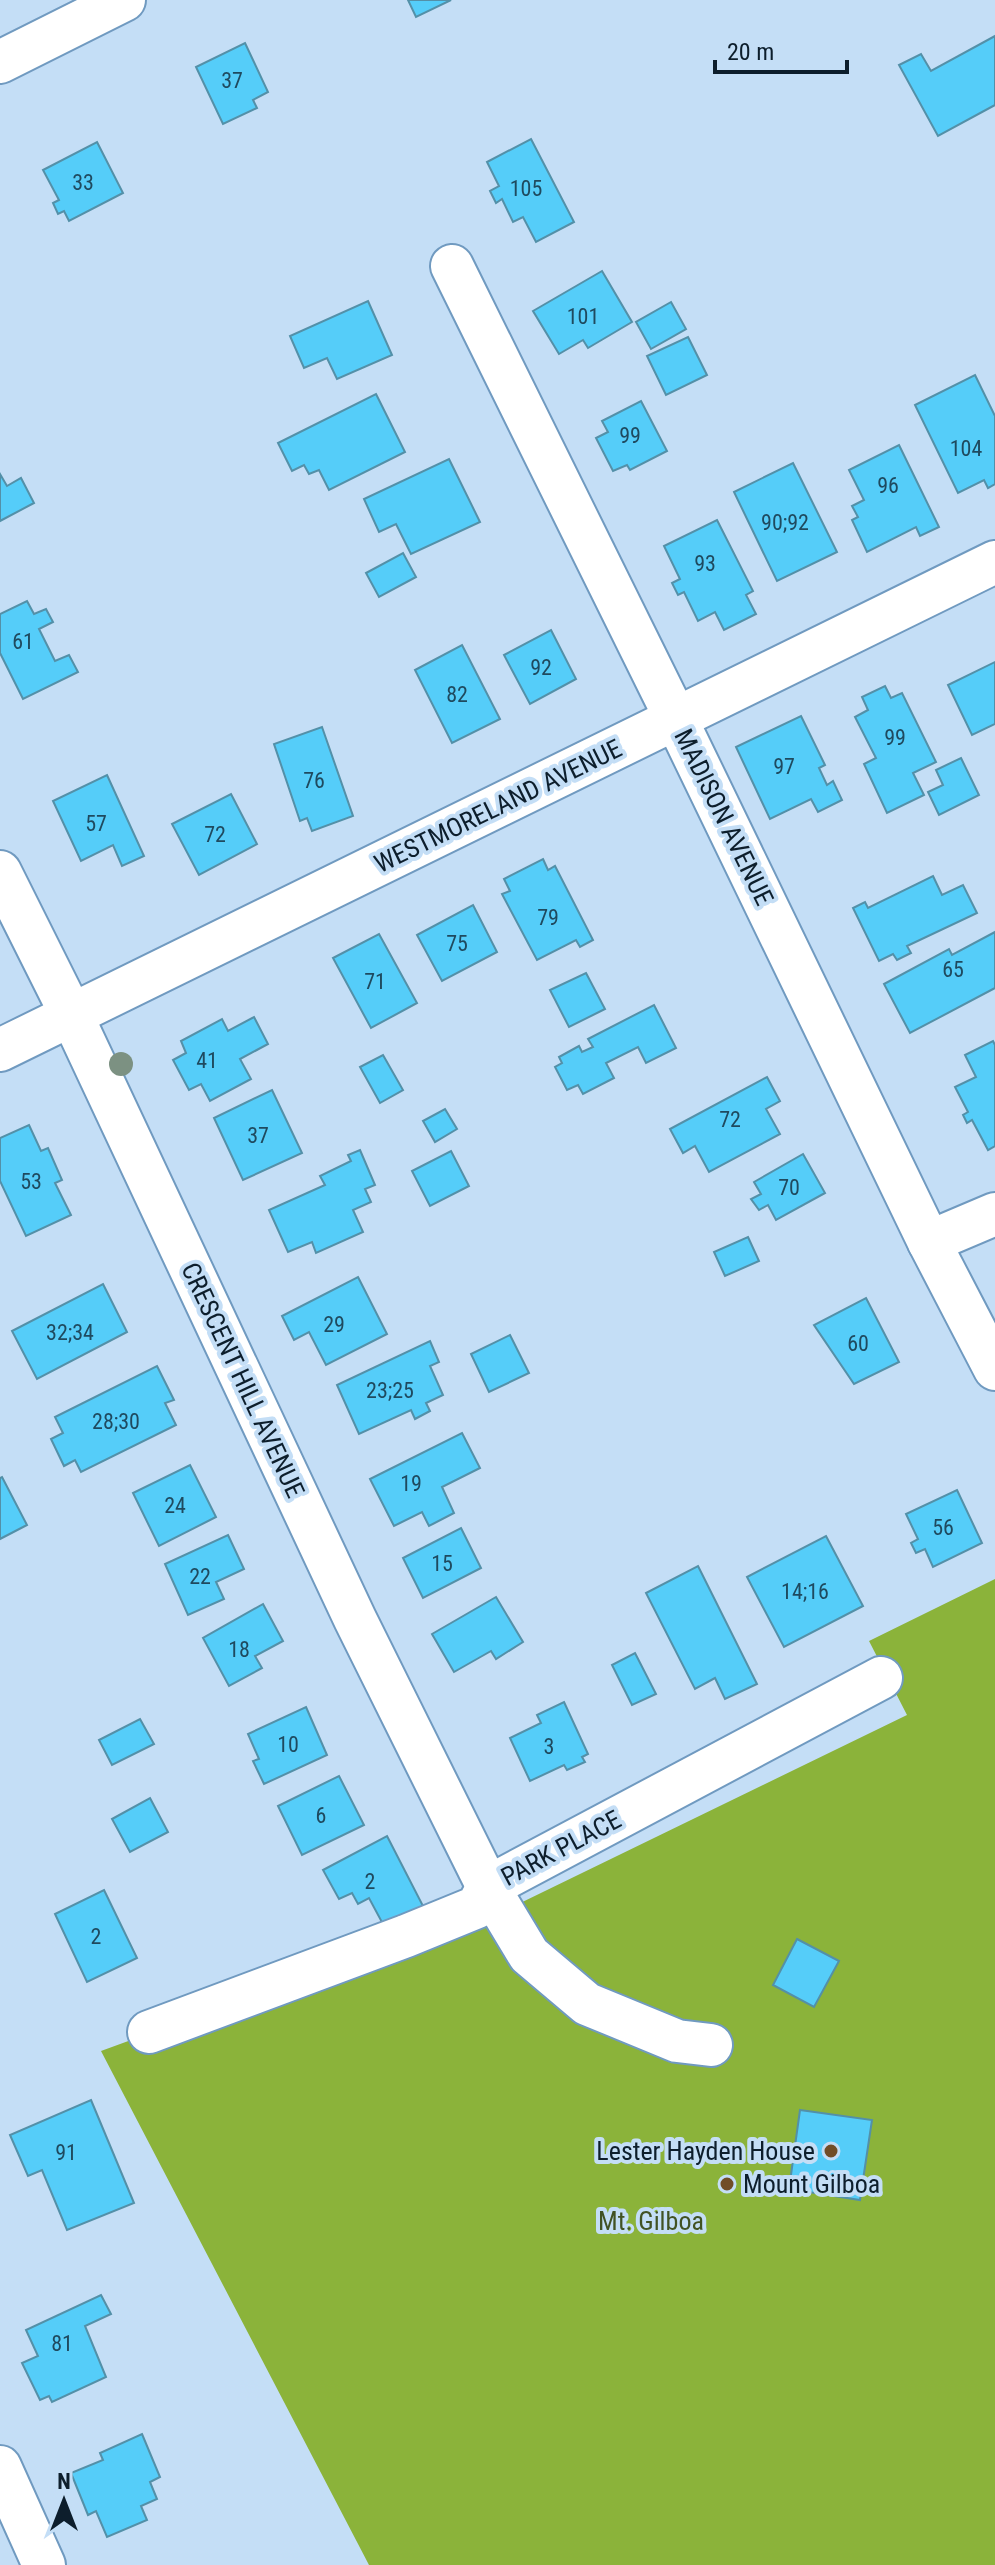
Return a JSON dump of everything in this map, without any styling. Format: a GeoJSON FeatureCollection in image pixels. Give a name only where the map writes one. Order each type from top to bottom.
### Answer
{"type":"FeatureCollection","features":[{"type":"Feature","properties":{"kind":"street"},"geometry":{"type":"LineString","coordinates":[[0,62],[124,0]]}},
{"type":"Feature","properties":{"kind":"street","name":"MADISON AVENUE"},"geometry":{"type":"LineString","coordinates":[[452,266],[929,1242],[995,1369]]}},
{"type":"Feature","properties":{"kind":"street","name":"WESTMORELAND AVENUE"},"geometry":{"type":"LineString","coordinates":[[0,1050],[995,562]]}},
{"type":"Feature","properties":{"kind":"street","name":"CRESCENT HILL AVENUE"},"geometry":{"type":"LineString","coordinates":[[0,872],[72,1016],[355,1619],[488,1887],[529,1955],[587,2004],[677,2041],[711,2045]]}},
{"type":"Feature","properties":{"kind":"street"},"geometry":{"type":"LineString","coordinates":[[929,1242],[995,1214]]}},
{"type":"Feature","properties":{"kind":"street","name":"PARK PLACE"},"geometry":{"type":"LineString","coordinates":[[149,2032],[477,1907],[488,1887],[881,1678]]}},
{"type":"Feature","properties":{"kind":"street"},"geometry":{"type":"LineString","coordinates":[[0,2467],[44,2565]]}},
{"type":"Feature","properties":{"kind":"green space","name":"Mt. Gilboa"},"geometry":{"type":"Polygon","coordinates":[[[995,1579],[995,2565],[369,2565],[101,2051],[339,1964],[438,1943],[907,1715],[869,1641],[995,1579]]]}},
{"type":"Feature","properties":{"kind":"building"},"geometry":{"type":"Polygon","coordinates":[[[408,0],[451,0],[416,17],[408,0]]]}},
{"type":"Feature","properties":{"kind":"building"},"geometry":{"type":"Polygon","coordinates":[[[995,36],[995,105],[938,136],[899,65],[921,54],[931,71],[995,36]]]}},
{"type":"Feature","properties":{"kind":"building"},"geometry":{"type":"Polygon","coordinates":[[[245,43],[268,92],[253,100],[257,108],[223,124],[196,67],[245,43]]]}},
{"type":"Feature","properties":{"kind":"building"},"geometry":{"type":"Polygon","coordinates":[[[531,139],[574,222],[536,242],[523,217],[513,222],[502,199],[496,203],[490,191],[499,186],[487,162],[531,139]]]}},
{"type":"Feature","properties":{"kind":"building"},"geometry":{"type":"Polygon","coordinates":[[[97,142],[123,193],[69,221],[64,211],[58,214],[53,203],[59,200],[43,170],[97,142]]]}},
{"type":"Feature","properties":{"kind":"building"},"geometry":{"type":"Polygon","coordinates":[[[602,271],[632,322],[588,348],[583,340],[559,354],[533,311],[602,271]]]}},
{"type":"Feature","properties":{"kind":"building"},"geometry":{"type":"Polygon","coordinates":[[[368,301],[392,355],[337,379],[327,358],[304,368],[290,336],[368,301]]]}},
{"type":"Feature","properties":{"kind":"building"},"geometry":{"type":"Polygon","coordinates":[[[671,302],[686,329],[651,349],[636,322],[671,302]]]}},
{"type":"Feature","properties":{"kind":"building"},"geometry":{"type":"Polygon","coordinates":[[[688,337],[707,375],[666,395],[647,356],[688,337]]]}},
{"type":"Feature","properties":{"kind":"building"},"geometry":{"type":"Polygon","coordinates":[[[975,375],[995,416],[995,484],[988,488],[984,480],[958,493],[915,405],[975,375]]]}},
{"type":"Feature","properties":{"kind":"building"},"geometry":{"type":"Polygon","coordinates":[[[376,394],[405,452],[329,490],[319,470],[309,474],[304,465],[292,471],[278,443],[376,394]]]}},
{"type":"Feature","properties":{"kind":"building"},"geometry":{"type":"Polygon","coordinates":[[[641,401],[667,451],[630,470],[627,465],[613,471],[596,438],[608,432],[602,421],[641,401]]]}},
{"type":"Feature","properties":{"kind":"building"},"geometry":{"type":"Polygon","coordinates":[[[899,445],[939,527],[920,536],[916,527],[867,552],[852,520],[858,517],[852,506],[864,500],[849,470],[899,445]]]}},
{"type":"Feature","properties":{"kind":"building"},"geometry":{"type":"Polygon","coordinates":[[[449,459],[480,522],[411,554],[396,524],[379,532],[364,499],[449,459]]]}},
{"type":"Feature","properties":{"kind":"building"},"geometry":{"type":"Polygon","coordinates":[[[793,463],[837,552],[777,581],[734,492],[793,463]]]}},
{"type":"Feature","properties":{"kind":"building"},"geometry":{"type":"Polygon","coordinates":[[[0,474],[7,486],[21,478],[34,503],[0,521],[0,474]]]}},
{"type":"Feature","properties":{"kind":"building"},"geometry":{"type":"Polygon","coordinates":[[[717,520],[753,591],[746,595],[756,614],[724,630],[715,612],[698,621],[684,592],[678,595],[672,583],[680,579],[664,546],[717,520]]]}},
{"type":"Feature","properties":{"kind":"building"},"geometry":{"type":"Polygon","coordinates":[[[403,553],[416,577],[379,597],[366,573],[403,553]]]}},
{"type":"Feature","properties":{"kind":"building"},"geometry":{"type":"Polygon","coordinates":[[[27,601],[34,614],[46,609],[53,622],[39,629],[55,661],[69,655],[78,672],[23,699],[0,653],[0,614],[27,601]]]}},
{"type":"Feature","properties":{"kind":"building"},"geometry":{"type":"Polygon","coordinates":[[[551,630],[576,679],[530,704],[504,655],[551,630]]]}},
{"type":"Feature","properties":{"kind":"building"},"geometry":{"type":"Polygon","coordinates":[[[462,645],[500,719],[452,743],[415,670],[462,645]]]}},
{"type":"Feature","properties":{"kind":"building"},"geometry":{"type":"Polygon","coordinates":[[[995,662],[995,724],[972,735],[948,685],[995,662]]]}},
{"type":"Feature","properties":{"kind":"building"},"geometry":{"type":"Polygon","coordinates":[[[885,686],[891,698],[902,693],[936,762],[913,773],[924,795],[887,813],[864,764],[876,758],[855,717],[868,710],[862,697],[885,686]]]}},
{"type":"Feature","properties":{"kind":"building"},"geometry":{"type":"Polygon","coordinates":[[[801,716],[825,765],[819,768],[827,785],[833,781],[842,800],[818,812],[811,799],[770,819],[736,747],[801,716]]]}},
{"type":"Feature","properties":{"kind":"building"},"geometry":{"type":"Polygon","coordinates":[[[322,727],[353,816],[312,831],[307,818],[300,821],[274,744],[322,727]]]}},
{"type":"Feature","properties":{"kind":"building"},"geometry":{"type":"Polygon","coordinates":[[[961,758],[979,795],[939,815],[928,792],[943,785],[936,770],[961,758]]]}},
{"type":"Feature","properties":{"kind":"building"},"geometry":{"type":"Polygon","coordinates":[[[107,775],[144,856],[122,866],[113,845],[81,861],[53,801],[107,775]]]}},
{"type":"Feature","properties":{"kind":"building"},"geometry":{"type":"Polygon","coordinates":[[[231,794],[257,844],[199,875],[172,824],[231,794]]]}},
{"type":"Feature","properties":{"kind":"building"},"geometry":{"type":"Polygon","coordinates":[[[543,859],[548,870],[555,866],[593,940],[580,947],[576,940],[537,960],[502,894],[510,891],[504,879],[543,859]]]}},
{"type":"Feature","properties":{"kind":"building"},"geometry":{"type":"Polygon","coordinates":[[[933,876],[942,895],[963,885],[977,913],[907,946],[911,953],[897,960],[893,954],[879,961],[853,908],[865,902],[868,908],[933,876]]]}},
{"type":"Feature","properties":{"kind":"building"},"geometry":{"type":"Polygon","coordinates":[[[473,905],[497,952],[442,981],[417,935],[473,905]]]}},
{"type":"Feature","properties":{"kind":"building"},"geometry":{"type":"Polygon","coordinates":[[[995,932],[995,988],[910,1033],[884,984],[949,949],[952,955],[995,932]]]}},
{"type":"Feature","properties":{"kind":"building"},"geometry":{"type":"Polygon","coordinates":[[[379,934],[417,1003],[371,1028],[333,958],[379,934]]]}},
{"type":"Feature","properties":{"kind":"building"},"geometry":{"type":"Polygon","coordinates":[[[586,973],[605,1009],[569,1027],[550,990],[586,973]]]}},
{"type":"Feature","properties":{"kind":"building"},"geometry":{"type":"Polygon","coordinates":[[[654,1005],[676,1048],[646,1063],[638,1047],[606,1063],[614,1078],[583,1094],[578,1085],[567,1090],[555,1067],[562,1063],[559,1057],[579,1046],[582,1052],[593,1047],[588,1039],[654,1005]]]}},
{"type":"Feature","properties":{"kind":"building"},"geometry":{"type":"Polygon","coordinates":[[[254,1017],[268,1044],[240,1059],[251,1079],[210,1101],[201,1084],[189,1090],[173,1060],[186,1053],[181,1041],[222,1019],[228,1031],[254,1017]]]}},
{"type":"Feature","properties":{"kind":"building"},"geometry":{"type":"Polygon","coordinates":[[[993,1041],[995,1146],[988,1150],[972,1120],[967,1123],[963,1115],[968,1112],[955,1087],[976,1077],[965,1055],[993,1041]]]}},
{"type":"Feature","properties":{"kind":"building"},"geometry":{"type":"Polygon","coordinates":[[[383,1055],[403,1090],[380,1103],[360,1067],[383,1055]]]}},
{"type":"Feature","properties":{"kind":"building"},"geometry":{"type":"Polygon","coordinates":[[[767,1077],[780,1101],[766,1109],[780,1134],[709,1172],[695,1146],[683,1153],[670,1129],[767,1077]]]}},
{"type":"Feature","properties":{"kind":"building"},"geometry":{"type":"Polygon","coordinates":[[[272,1090],[302,1153],[243,1180],[214,1118],[272,1090]]]}},
{"type":"Feature","properties":{"kind":"building"},"geometry":{"type":"Polygon","coordinates":[[[445,1109],[457,1129],[435,1142],[423,1121],[445,1109]]]}},
{"type":"Feature","properties":{"kind":"building"},"geometry":{"type":"Polygon","coordinates":[[[29,1125],[41,1151],[48,1148],[62,1180],[55,1183],[71,1215],[26,1236],[0,1181],[0,1138],[29,1125]]]}},
{"type":"Feature","properties":{"kind":"building"},"geometry":{"type":"Polygon","coordinates":[[[360,1150],[375,1185],[365,1189],[371,1202],[353,1210],[363,1232],[316,1253],[312,1242],[288,1252],[269,1210],[325,1185],[320,1176],[351,1161],[348,1155],[360,1150]]]}},
{"type":"Feature","properties":{"kind":"building"},"geometry":{"type":"Polygon","coordinates":[[[451,1151],[469,1186],[430,1206],[412,1171],[451,1151]]]}},
{"type":"Feature","properties":{"kind":"building"},"geometry":{"type":"Polygon","coordinates":[[[803,1154],[825,1193],[776,1220],[768,1205],[759,1210],[751,1199],[761,1194],[754,1182],[803,1154]]]}},
{"type":"Feature","properties":{"kind":"building"},"geometry":{"type":"Polygon","coordinates":[[[748,1237],[759,1261],[725,1276],[714,1252],[748,1237]]]}},
{"type":"Feature","properties":{"kind":"building"},"geometry":{"type":"Polygon","coordinates":[[[358,1277],[387,1334],[326,1365],[309,1332],[294,1340],[282,1316],[358,1277]]]}},
{"type":"Feature","properties":{"kind":"building"},"geometry":{"type":"Polygon","coordinates":[[[103,1284],[127,1332],[37,1379],[12,1331],[103,1284]]]}},
{"type":"Feature","properties":{"kind":"building"},"geometry":{"type":"Polygon","coordinates":[[[866,1298],[899,1362],[854,1384],[814,1325],[866,1298]]]}},
{"type":"Feature","properties":{"kind":"building"},"geometry":{"type":"Polygon","coordinates":[[[510,1335],[529,1373],[489,1392],[471,1354],[510,1335]]]}},
{"type":"Feature","properties":{"kind":"building"},"geometry":{"type":"Polygon","coordinates":[[[430,1341],[439,1362],[430,1366],[443,1395],[426,1403],[430,1411],[415,1419],[411,1410],[359,1434],[337,1385],[430,1341]]]}},
{"type":"Feature","properties":{"kind":"building"},"geometry":{"type":"Polygon","coordinates":[[[157,1366],[174,1400],[165,1403],[176,1425],[81,1472],[75,1460],[64,1466],[51,1439],[63,1433],[55,1417],[157,1366]]]}},
{"type":"Feature","properties":{"kind":"building"},"geometry":{"type":"Polygon","coordinates":[[[462,1433],[480,1468],[442,1487],[454,1513],[429,1526],[422,1512],[394,1526],[370,1479],[462,1433]]]}},
{"type":"Feature","properties":{"kind":"building"},"geometry":{"type":"Polygon","coordinates":[[[190,1465],[216,1517],[159,1546],[133,1493],[190,1465]]]}},
{"type":"Feature","properties":{"kind":"building"},"geometry":{"type":"Polygon","coordinates":[[[0,1478],[27,1525],[0,1539],[0,1478]]]}},
{"type":"Feature","properties":{"kind":"building"},"geometry":{"type":"Polygon","coordinates":[[[957,1490],[982,1543],[933,1567],[925,1549],[916,1553],[911,1543],[918,1539],[906,1514],[957,1490]]]}},
{"type":"Feature","properties":{"kind":"building"},"geometry":{"type":"Polygon","coordinates":[[[461,1528],[481,1568],[423,1598],[403,1558],[461,1528]]]}},
{"type":"Feature","properties":{"kind":"building"},"geometry":{"type":"Polygon","coordinates":[[[228,1535],[244,1569],[216,1582],[224,1599],[188,1615],[165,1564],[228,1535]]]}},
{"type":"Feature","properties":{"kind":"building"},"geometry":{"type":"Polygon","coordinates":[[[826,1536],[863,1606],[784,1647],[747,1577],[826,1536]]]}},
{"type":"Feature","properties":{"kind":"building"},"geometry":{"type":"Polygon","coordinates":[[[698,1566],[757,1684],[725,1699],[715,1678],[695,1689],[646,1593],[698,1566]]]}},
{"type":"Feature","properties":{"kind":"building"},"geometry":{"type":"Polygon","coordinates":[[[496,1597],[523,1642],[496,1659],[491,1651],[454,1672],[432,1634],[496,1597]]]}},
{"type":"Feature","properties":{"kind":"building"},"geometry":{"type":"Polygon","coordinates":[[[263,1604],[283,1641],[255,1656],[262,1668],[229,1686],[203,1638],[263,1604]]]}},
{"type":"Feature","properties":{"kind":"building"},"geometry":{"type":"Polygon","coordinates":[[[635,1653],[656,1694],[632,1705],[612,1665],[635,1653]]]}},
{"type":"Feature","properties":{"kind":"building"},"geometry":{"type":"Polygon","coordinates":[[[564,1702],[588,1754],[582,1757],[585,1762],[567,1770],[564,1765],[530,1781],[510,1738],[541,1723],[537,1715],[564,1702]]]}},
{"type":"Feature","properties":{"kind":"building"},"geometry":{"type":"Polygon","coordinates":[[[306,1707],[327,1755],[264,1784],[253,1761],[259,1759],[248,1734],[306,1707]]]}},
{"type":"Feature","properties":{"kind":"building"},"geometry":{"type":"Polygon","coordinates":[[[140,1719],[154,1744],[112,1765],[99,1740],[140,1719]]]}},
{"type":"Feature","properties":{"kind":"building"},"geometry":{"type":"Polygon","coordinates":[[[339,1776],[364,1825],[302,1855],[278,1806],[339,1776]]]}},
{"type":"Feature","properties":{"kind":"building"},"geometry":{"type":"Polygon","coordinates":[[[150,1798],[168,1832],[130,1852],[112,1819],[150,1798]]]}},
{"type":"Feature","properties":{"kind":"building"},"geometry":{"type":"Polygon","coordinates":[[[387,1836],[423,1906],[384,1926],[369,1898],[358,1904],[352,1893],[339,1899],[323,1870],[387,1836]]]}},
{"type":"Feature","properties":{"kind":"building"},"geometry":{"type":"Polygon","coordinates":[[[104,1890],[137,1958],[87,1982],[55,1914],[104,1890]]]}},
{"type":"Feature","properties":{"kind":"building"},"geometry":{"type":"Polygon","coordinates":[[[797,1939],[839,1961],[814,2007],[773,1985],[797,1939]]]}},
{"type":"Feature","properties":{"kind":"building"},"geometry":{"type":"Polygon","coordinates":[[[91,2100],[134,2203],[67,2230],[42,2170],[28,2176],[10,2135],[91,2100]]]}},
{"type":"Feature","properties":{"kind":"building","name":"Lester Hayden House"},"geometry":{"type":"Polygon","coordinates":[[[800,2110],[872,2120],[860,2200],[789,2189],[800,2110]]]}},
{"type":"Feature","properties":{"kind":"building"},"geometry":{"type":"Polygon","coordinates":[[[101,2295],[111,2314],[85,2326],[106,2377],[52,2402],[49,2396],[40,2400],[22,2363],[38,2356],[26,2330],[101,2295]]]}},
{"type":"Feature","properties":{"kind":"building"},"geometry":{"type":"Polygon","coordinates":[[[142,2434],[160,2477],[150,2482],[157,2499],[141,2506],[147,2520],[107,2537],[96,2511],[88,2515],[71,2473],[103,2460],[100,2453],[142,2434]]]}},
{"type":"Feature","properties":{"kind":"place","name":"Lester Hayden House"},"geometry":{"type":"Point","coordinates":[831,2151]}},
{"type":"Feature","properties":{"kind":"place","name":"Mount Gilboa"},"geometry":{"type":"Point","coordinates":[727,2184]}}]}
